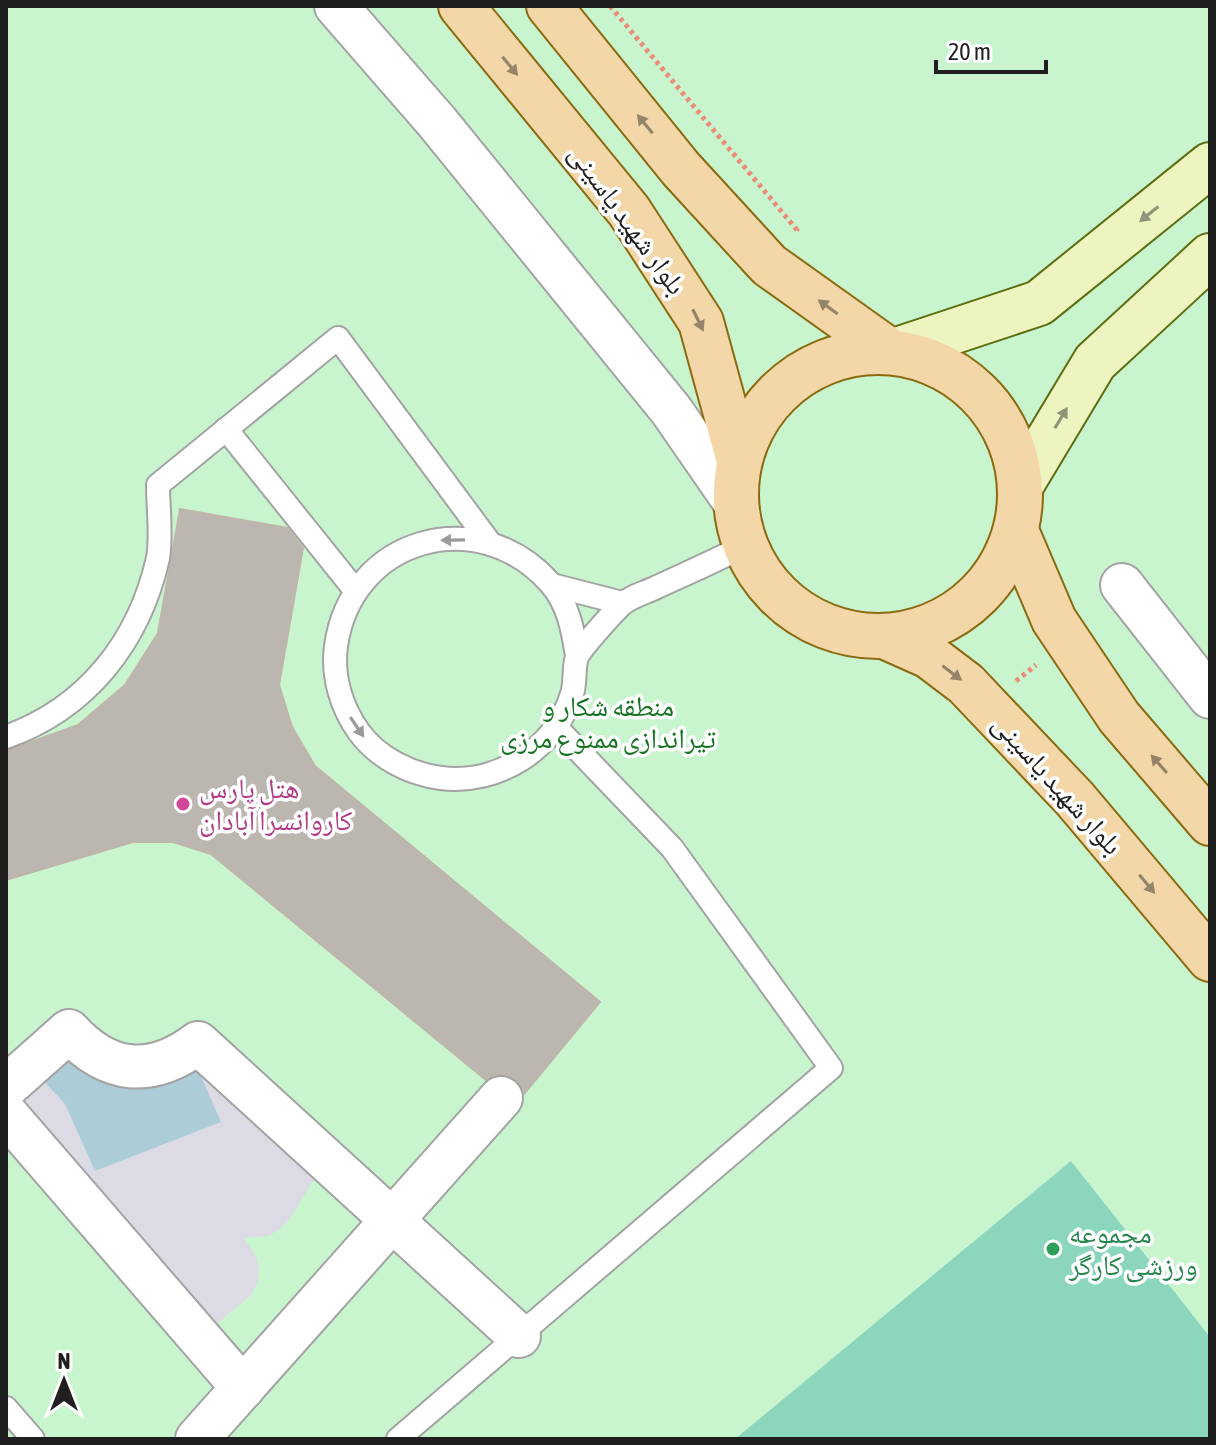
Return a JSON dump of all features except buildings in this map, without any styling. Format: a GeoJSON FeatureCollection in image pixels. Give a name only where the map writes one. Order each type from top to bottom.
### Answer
{"type":"FeatureCollection","features":[{"type":"Feature","properties":{"kind":"main road","name":"بلوار شهید یاسینی"},"geometry":{"type":"LineString","coordinates":[[461,6],[629,211],[701,322],[739,461]]}},
{"type":"Feature","properties":{"kind":"main road"},"geometry":{"type":"LineString","coordinates":[[549,6],[681,169],[769,265],[891,352],[924,359],[954,374],[981,395],[1001,422],[1015,453],[1021,485],[1016,531],[998,572],[968,606],[928,627],[884,636],[840,631],[800,613],[768,584],[745,546],[736,504],[739,461],[754,424],[779,392],[812,368],[850,355],[891,352],[1039,303],[1210,165]]}},
{"type":"Feature","properties":{"kind":"main road"},"geometry":{"type":"LineString","coordinates":[[1021,485],[1095,362],[1200,263]]}},
{"type":"Feature","properties":{"kind":"main road"},"geometry":{"type":"LineString","coordinates":[[1016,531],[1054,620],[1119,717],[1210,823]]}},
{"type":"Feature","properties":{"kind":"main road","name":"بلوار شهید یاسینی"},"geometry":{"type":"LineString","coordinates":[[884,636],[929,656],[966,684],[1075,799],[1210,959]]}},
{"type":"Feature","properties":{"kind":"street"},"geometry":{"type":"LineString","coordinates":[[336,6],[437,122],[671,410],[736,504]]}},
{"type":"Feature","properties":{"kind":"street"},"geometry":{"type":"LineString","coordinates":[[1122,585],[1210,697]]}},
{"type":"Feature","properties":{"kind":"street"},"geometry":{"type":"LineString","coordinates":[[6,1087],[69,1031],[85,1049],[106,1061],[130,1067],[155,1066],[178,1057],[198,1043],[519,1336]]}},
{"type":"Feature","properties":{"kind":"street"},"geometry":{"type":"LineString","coordinates":[[197,1439],[501,1098]]}},
{"type":"Feature","properties":{"kind":"street"},"geometry":{"type":"LineString","coordinates":[[6,1114],[243,1388]]}},
{"type":"Feature","properties":{"kind":"lane"},"geometry":{"type":"LineString","coordinates":[[6,737],[38,725],[95,682],[137,624],[158,556],[158,485],[338,338],[490,543]]}},
{"type":"Feature","properties":{"kind":"lane"},"geometry":{"type":"LineString","coordinates":[[226,429],[355,590]]}},
{"type":"Feature","properties":{"kind":"lane"},"geometry":{"type":"LineString","coordinates":[[452,538],[490,543],[525,559],[552,585],[570,618],[577,656],[573,693],[556,727],[530,755],[497,773],[459,780],[421,775],[387,759],[359,733],[341,699],[334,662],[339,624],[355,590],[382,563],[415,545],[452,538]]}},
{"type":"Feature","properties":{"kind":"lane"},"geometry":{"type":"LineString","coordinates":[[577,656],[622,603],[745,546]]}},
{"type":"Feature","properties":{"kind":"lane"},"geometry":{"type":"LineString","coordinates":[[552,585],[622,603]]}},
{"type":"Feature","properties":{"kind":"lane"},"geometry":{"type":"LineString","coordinates":[[398,1439],[831,1068],[672,848],[556,727]]}},
{"type":"Feature","properties":{"kind":"lane"},"geometry":{"type":"LineString","coordinates":[[6,1408],[33,1439]]}},
{"type":"Feature","properties":{"kind":"green space","name":"منطقه شکار و تیراندازی ممنوع مرزی"},"geometry":{"type":"Polygon","coordinates":[[[6,6],[1210,6],[1210,1439],[6,1439],[6,6]]]}},
{"type":"Feature","properties":{"kind":"green space","name":"مجموعه ورزشی کارگر"},"geometry":{"type":"Polygon","coordinates":[[[1071,1161],[1210,1337],[1210,1439],[735,1439],[1071,1161]]]}},
{"type":"Feature","properties":{"kind":"shaded area"},"geometry":{"type":"Polygon","coordinates":[[[69,1031],[178,1057],[326,1160],[289,1220],[280,1229],[268,1236],[244,1238],[257,1258],[257,1284],[251,1295],[200,1338],[6,1114],[69,1031]],[[65,1104],[96,1171],[220,1121],[65,1104]]]}},
{"type":"Feature","properties":{"kind":"water"},"geometry":{"type":"Polygon","coordinates":[[[80,1051],[196,1065],[221,1122],[95,1171],[65,1104],[43,1080],[80,1051]]]}},
{"type":"Feature","properties":{"kind":"place","name":"هتل پارس کاروانسرا آبادان"},"geometry":{"type":"Point","coordinates":[183,804]}},
{"type":"Feature","properties":{"kind":"place","name":"مجموعه ورزشی کارگر"},"geometry":{"type":"Point","coordinates":[1053,1249]}}]}
